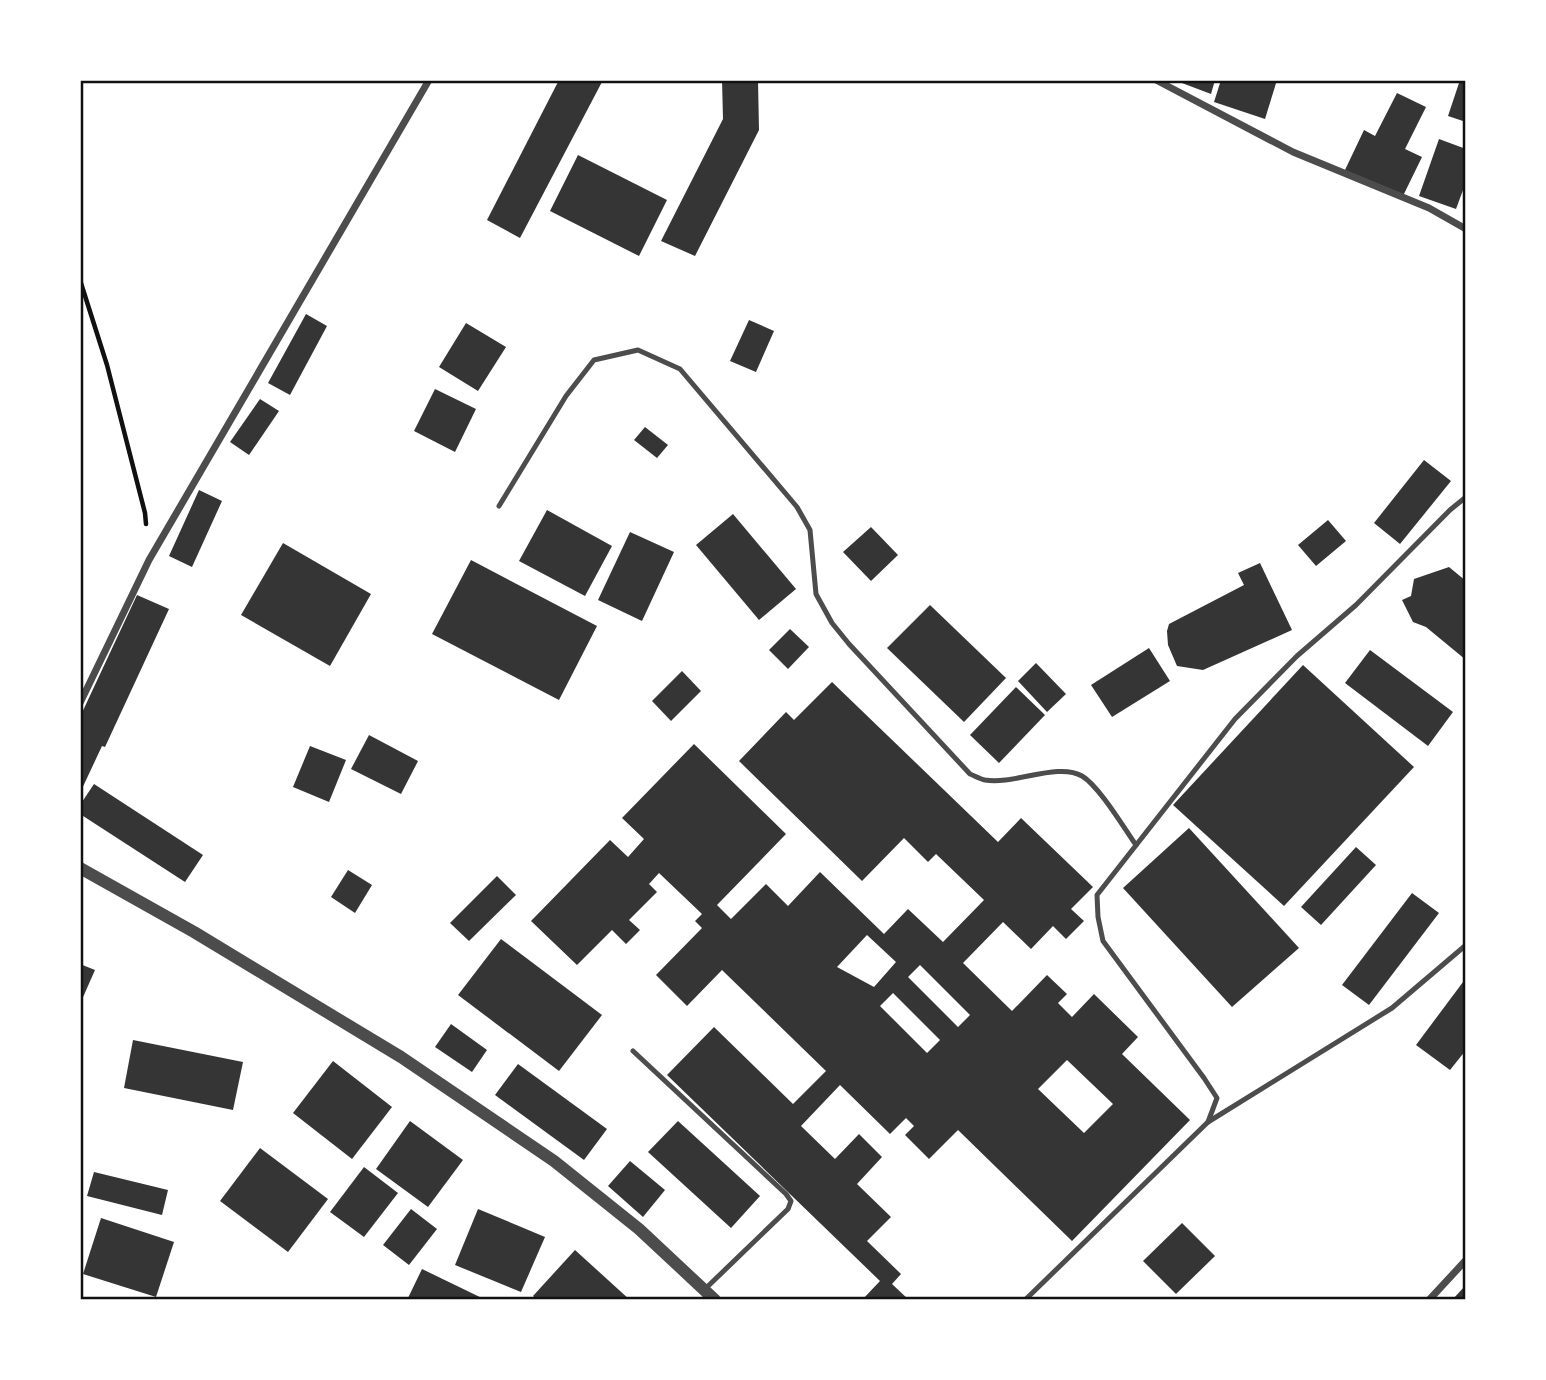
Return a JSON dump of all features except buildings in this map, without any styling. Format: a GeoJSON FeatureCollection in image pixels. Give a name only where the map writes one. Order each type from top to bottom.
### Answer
{"type":"FeatureCollection","features":[{"type":"Feature","properties":{"kind":"street"},"geometry":{"type":"LineString","coordinates":[[80,703],[149,560],[429,80]]}},
{"type":"Feature","properties":{"kind":"street"},"geometry":{"type":"LineString","coordinates":[[1156,80],[1293,152],[1429,208],[1465,229]]}},
{"type":"Feature","properties":{"kind":"street"},"geometry":{"type":"LineString","coordinates":[[80,868],[194,932],[401,1057],[554,1161],[639,1229],[715,1300]]}},
{"type":"Feature","properties":{"kind":"street"},"geometry":{"type":"LineString","coordinates":[[1429,1300],[1465,1260]]}},
{"type":"Feature","properties":{"kind":"lane"},"geometry":{"type":"LineString","coordinates":[[499,506],[566,396],[594,360],[638,350],[680,369],[797,507],[810,530],[816,594],[832,623],[970,774],[985,780],[1003,780],[1069,771],[1084,777],[1096,789],[1136,845]]}},
{"type":"Feature","properties":{"kind":"lane"},"geometry":{"type":"LineString","coordinates":[[1208,1122],[1217,1098],[1103,941],[1097,895],[1235,719],[1297,656],[1356,605],[1465,497]]}},
{"type":"Feature","properties":{"kind":"lane"},"geometry":{"type":"LineString","coordinates":[[1025,1300],[1208,1122],[1392,1008],[1465,944]]}},
{"type":"Feature","properties":{"kind":"lane"},"geometry":{"type":"LineString","coordinates":[[633,1051],[791,1201],[788,1209],[704,1290]]}},
{"type":"Feature","properties":{"kind":"path"},"geometry":{"type":"LineString","coordinates":[[80,280],[107,365],[145,513],[149,560]]}}]}
